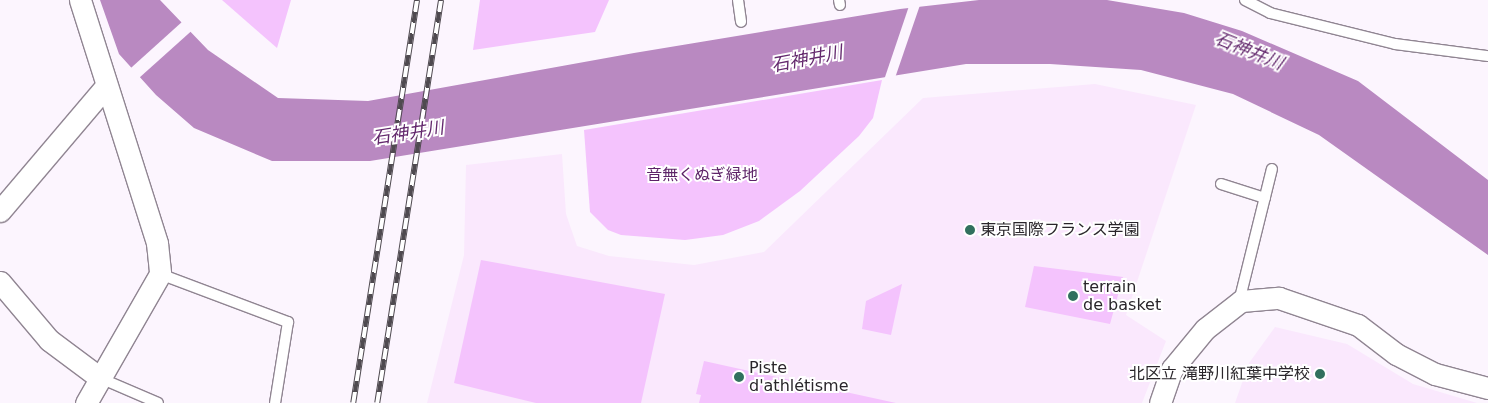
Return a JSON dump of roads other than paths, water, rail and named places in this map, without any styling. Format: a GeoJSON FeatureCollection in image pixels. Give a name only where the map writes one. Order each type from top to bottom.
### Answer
{"type":"FeatureCollection","features":[{"type":"Feature","properties":{"kind":"street"},"geometry":{"type":"LineString","coordinates":[[80,0],[105,88],[157,243],[160,274],[86,403]]}},
{"type":"Feature","properties":{"kind":"street"},"geometry":{"type":"LineString","coordinates":[[0,211],[105,88]]}},
{"type":"Feature","properties":{"kind":"street"},"geometry":{"type":"LineString","coordinates":[[0,282],[49,340],[100,378]]}},
{"type":"Feature","properties":{"kind":"street"},"geometry":{"type":"LineString","coordinates":[[1160,403],[1172,369],[1205,329],[1239,302],[1279,298],[1358,325],[1396,354],[1435,374],[1488,388]]}},
{"type":"Feature","properties":{"kind":"lane"},"geometry":{"type":"LineString","coordinates":[[738,0],[741,22]]}},
{"type":"Feature","properties":{"kind":"lane"},"geometry":{"type":"LineString","coordinates":[[1245,0],[1270,14],[1396,44],[1488,56]]}},
{"type":"Feature","properties":{"kind":"lane"},"geometry":{"type":"LineString","coordinates":[[1239,302],[1272,169]]}},
{"type":"Feature","properties":{"kind":"lane"},"geometry":{"type":"LineString","coordinates":[[1221,184],[1265,198]]}},
{"type":"Feature","properties":{"kind":"lane"},"geometry":{"type":"LineString","coordinates":[[160,274],[288,322],[275,403]]}},
{"type":"Feature","properties":{"kind":"lane"},"geometry":{"type":"LineString","coordinates":[[100,378],[158,403]]}},
{"type":"Feature","properties":{"kind":"water","name":"石神井川"},"geometry":{"type":"Polygon","coordinates":[[[100,0],[160,0],[208,50],[278,98],[368,101],[634,53],[900,9],[979,0],[1107,0],[1184,13],[1242,31],[1358,81],[1488,180],[1488,255],[1319,135],[1233,94],[1141,70],[1050,64],[966,64],[370,161],[272,161],[194,128],[156,95],[119,54],[100,0]]]}},
{"type":"Feature","properties":{"kind":"railway"},"geometry":{"type":"LineString","coordinates":[[353,403],[417,0]]}},
{"type":"Feature","properties":{"kind":"railway"},"geometry":{"type":"LineString","coordinates":[[377,403],[441,0]]}},
{"type":"Feature","properties":{"kind":"place","name":"東京国際フランス学園"},"geometry":{"type":"Point","coordinates":[970,230]}},
{"type":"Feature","properties":{"kind":"place","name":"terrain de basket"},"geometry":{"type":"Point","coordinates":[1073,296]}},
{"type":"Feature","properties":{"kind":"place","name":"北区立 滝野川紅葉中学校"},"geometry":{"type":"Point","coordinates":[1320,374]}},
{"type":"Feature","properties":{"kind":"place","name":"Piste d'athlétisme"},"geometry":{"type":"Point","coordinates":[739,377]}},
{"type":"Feature","properties":{"kind":"park label","name":"音無くぬぎ緑地"},"geometry":{"type":"Point","coordinates":[702,175]}}]}
